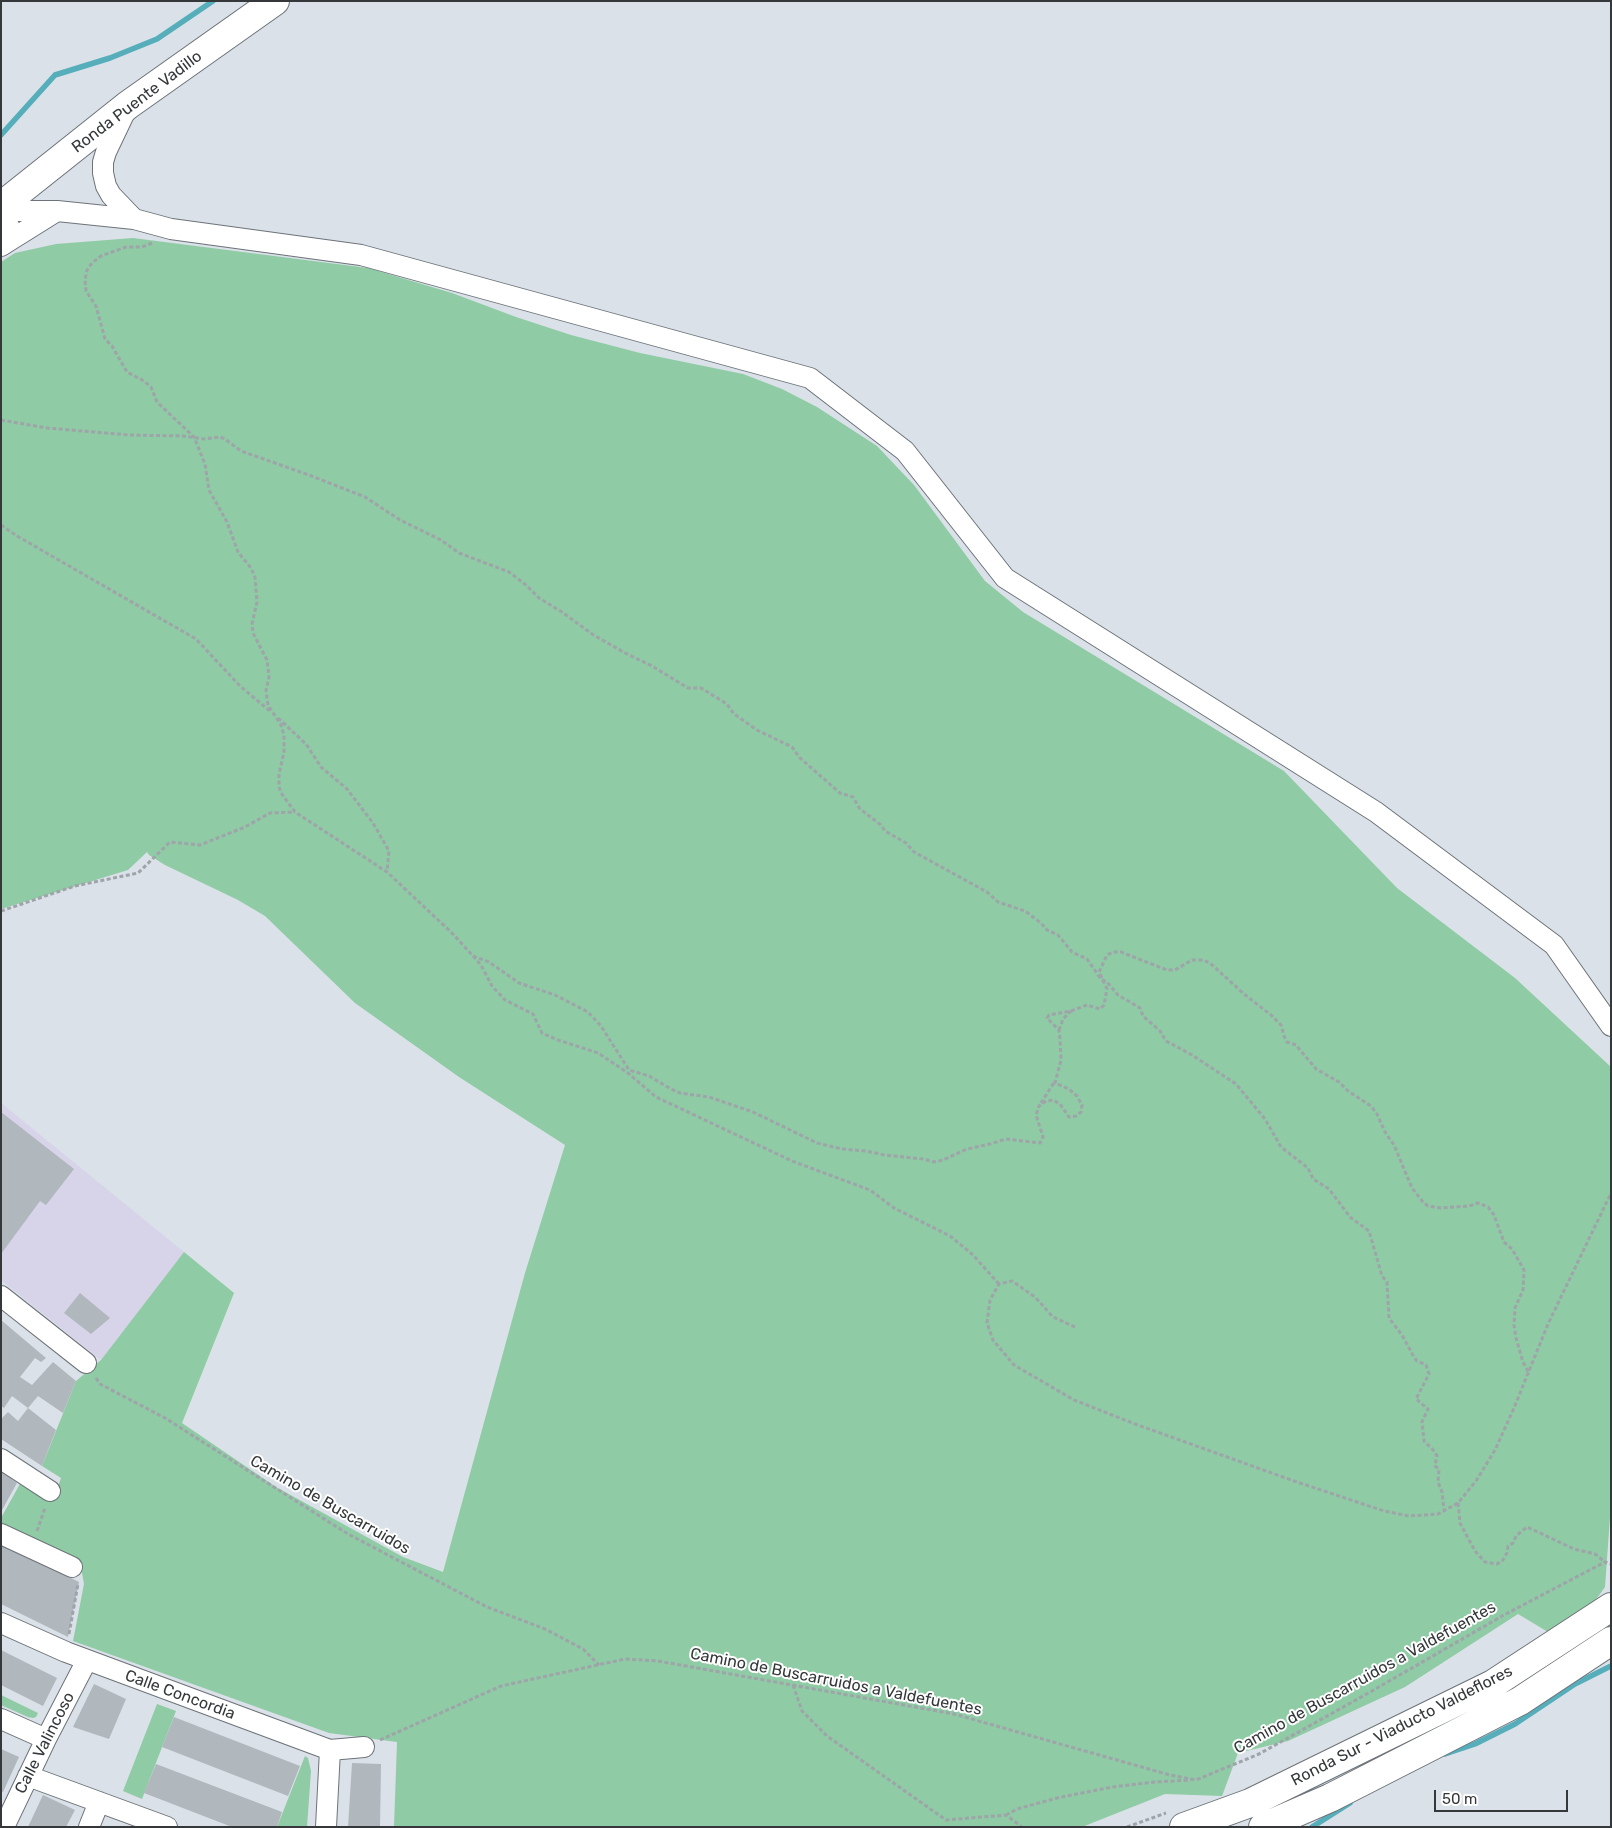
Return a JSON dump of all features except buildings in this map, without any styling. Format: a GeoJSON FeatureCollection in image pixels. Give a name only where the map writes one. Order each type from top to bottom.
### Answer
{"type":"FeatureCollection","features":[{"type":"Feature","properties":{"kind":"main road","name":"Ronda Puente Vadillo"},"geometry":{"type":"LineString","coordinates":[[1,206],[128,105],[275,1]]}},
{"type":"Feature","properties":{"kind":"main road"},"geometry":{"type":"LineString","coordinates":[[1,219],[6,229],[1,241]]}},
{"type":"Feature","properties":{"kind":"main road","name":"Ronda Sur - Viaducto Valdeflores"},"geometry":{"type":"LineString","coordinates":[[1184,1827],[1250,1803],[1493,1684],[1611,1607]]}},
{"type":"Feature","properties":{"kind":"main road","name":"Ronda Sur - Viaducto Valdeflores"},"geometry":{"type":"LineString","coordinates":[[1263,1827],[1330,1798],[1520,1701],[1611,1641]]}},
{"type":"Feature","properties":{"kind":"street"},"geometry":{"type":"LineString","coordinates":[[128,105],[106,152],[103,162],[103,174],[110,195],[134,219]]}},
{"type":"Feature","properties":{"kind":"street"},"geometry":{"type":"LineString","coordinates":[[1,211],[56,211],[134,219],[168,228],[361,254],[810,378],[906,451],[1005,578],[1376,812],[1554,945],[1611,1026]]}},
{"type":"Feature","properties":{"kind":"street"},"geometry":{"type":"LineString","coordinates":[[1,246],[56,211]]}},
{"type":"Feature","properties":{"kind":"street"},"geometry":{"type":"LineString","coordinates":[[1,1296],[86,1363]]}},
{"type":"Feature","properties":{"kind":"street"},"geometry":{"type":"LineString","coordinates":[[1,1459],[50,1491]]}},
{"type":"Feature","properties":{"kind":"street"},"geometry":{"type":"LineString","coordinates":[[1,1534],[72,1567]]}},
{"type":"Feature","properties":{"kind":"street","name":"Calle Concordia"},"geometry":{"type":"LineString","coordinates":[[1,1623],[66,1652],[330,1750],[364,1747]]}},
{"type":"Feature","properties":{"kind":"street","name":"Calle Valincoso"},"geometry":{"type":"LineString","coordinates":[[4,1827],[46,1739],[88,1660]]}},
{"type":"Feature","properties":{"kind":"street"},"geometry":{"type":"LineString","coordinates":[[1,1719],[46,1739]]}},
{"type":"Feature","properties":{"kind":"street"},"geometry":{"type":"LineString","coordinates":[[326,1827],[330,1750]]}},
{"type":"Feature","properties":{"kind":"street"},"geometry":{"type":"LineString","coordinates":[[28,1776],[167,1827]]}},
{"type":"Feature","properties":{"kind":"street"},"geometry":{"type":"LineString","coordinates":[[89,1827],[99,1802]]}},
{"type":"Feature","properties":{"kind":"path"},"geometry":{"type":"LineString","coordinates":[[168,228],[158,239],[149,245],[142,247],[129,246],[101,256],[87,270],[85,280],[86,291],[96,306],[105,340],[112,346],[127,372],[151,387],[157,402],[194,438],[205,464],[209,490],[227,522],[238,552],[251,568],[255,577],[257,602],[252,624],[253,633],[267,660],[269,677],[266,700],[284,735],[284,752],[279,774],[279,787],[295,812],[387,872],[452,933],[481,965],[492,986],[505,1000],[533,1014],[542,1033],[598,1054],[628,1073],[656,1097],[792,1161],[870,1190],[894,1208],[950,1236],[972,1254],[999,1284]]}},
{"type":"Feature","properties":{"kind":"path"},"geometry":{"type":"LineString","coordinates":[[1,420],[47,428],[128,435],[225,439],[241,451],[365,497],[400,520],[442,540],[459,553],[509,572],[539,598],[592,634],[688,688],[701,688],[727,704],[734,714],[757,730],[792,747],[800,758],[840,793],[853,798],[860,808],[881,825],[885,832],[906,843],[914,852],[986,892],[998,902],[1025,911],[1047,930],[1058,935],[1072,952],[1087,959],[1107,989],[1104,1005],[1100,1009],[1088,1005],[1071,1011],[1049,1015],[1047,1018],[1059,1030]]}},
{"type":"Feature","properties":{"kind":"path"},"geometry":{"type":"LineString","coordinates":[[1,525],[16,536],[196,639],[240,686],[306,744],[321,767],[348,789],[373,823],[389,850],[387,872]]}},
{"type":"Feature","properties":{"kind":"path"},"geometry":{"type":"LineString","coordinates":[[1,911],[75,886],[138,874],[170,842],[200,846],[245,827],[270,813],[295,812]]}},
{"type":"Feature","properties":{"kind":"path"},"geometry":{"type":"LineString","coordinates":[[1101,979],[1100,972],[1103,962],[1107,954],[1113,952],[1121,952],[1167,970],[1174,970],[1192,960],[1203,960],[1210,963],[1244,994],[1271,1015],[1281,1025],[1288,1042],[1296,1045],[1316,1069],[1339,1082],[1348,1091],[1371,1106],[1394,1145],[1412,1188],[1423,1202],[1428,1206],[1441,1208],[1469,1206],[1478,1203],[1488,1207],[1494,1215],[1504,1242],[1512,1249],[1524,1270],[1524,1290],[1515,1308],[1514,1325],[1523,1362],[1529,1373]]}},
{"type":"Feature","properties":{"kind":"path"},"geometry":{"type":"LineString","coordinates":[[473,956],[489,962],[519,983],[555,995],[588,1012],[601,1026],[630,1070],[649,1076],[680,1092],[709,1097],[753,1112],[817,1143],[842,1149],[934,1162],[967,1149],[1006,1139],[1040,1143],[1043,1137],[1036,1115],[1039,1106],[1059,1072],[1061,1060],[1059,1030],[1063,1019],[1071,1011]]}},
{"type":"Feature","properties":{"kind":"path"},"geometry":{"type":"LineString","coordinates":[[1101,979],[1107,982],[1118,995],[1140,1008],[1143,1016],[1160,1031],[1166,1041],[1192,1055],[1236,1084],[1265,1119],[1281,1147],[1308,1168],[1309,1174],[1313,1179],[1330,1189],[1350,1217],[1369,1231],[1382,1276],[1387,1282],[1389,1318],[1402,1335],[1417,1361],[1426,1365],[1429,1374],[1416,1398],[1428,1409],[1422,1422],[1423,1436],[1424,1441],[1437,1456],[1435,1466],[1439,1470],[1438,1482],[1442,1492],[1444,1510]]}},
{"type":"Feature","properties":{"kind":"path"},"geometry":{"type":"LineString","coordinates":[[1039,1106],[1046,1100],[1053,1100],[1060,1104],[1070,1117],[1082,1112],[1082,1105],[1077,1096],[1069,1089],[1055,1083],[1055,1080]]}},
{"type":"Feature","properties":{"kind":"path"},"geometry":{"type":"LineString","coordinates":[[1076,1327],[1053,1317],[1035,1297],[1012,1280],[999,1284],[990,1300],[986,1323],[992,1340],[1014,1365],[1074,1400],[1154,1431],[1384,1511],[1409,1516],[1438,1514],[1458,1504],[1476,1481],[1495,1450],[1548,1324],[1611,1193]]}},
{"type":"Feature","properties":{"kind":"path","name":"Camino de Buscarruidos"},"geometry":{"type":"LineString","coordinates":[[86,1363],[100,1384],[165,1418],[348,1534],[487,1607],[545,1629],[576,1645],[583,1649],[599,1665]]}},
{"type":"Feature","properties":{"kind":"path"},"geometry":{"type":"LineString","coordinates":[[31,1548],[50,1491]]}},
{"type":"Feature","properties":{"kind":"path"},"geometry":{"type":"LineString","coordinates":[[1458,1504],[1460,1522],[1474,1550],[1485,1562],[1497,1564],[1503,1560],[1508,1546],[1527,1527],[1574,1549],[1595,1554],[1611,1564]]}},
{"type":"Feature","properties":{"kind":"path","name":"Camino de Buscarruidos a Valdefuentes"},"geometry":{"type":"LineString","coordinates":[[364,1747],[501,1686],[625,1659],[658,1661],[954,1714],[1170,1775],[1196,1780],[1259,1754],[1372,1692],[1502,1616],[1605,1562]]}},
{"type":"Feature","properties":{"kind":"path"},"geometry":{"type":"LineString","coordinates":[[66,1652],[79,1582],[72,1567]]}},
{"type":"Feature","properties":{"kind":"path"},"geometry":{"type":"LineString","coordinates":[[794,1685],[802,1711],[827,1736],[946,1820],[1006,1815],[1017,1809],[1056,1798],[1112,1788],[1155,1782],[1196,1780]]}},
{"type":"Feature","properties":{"kind":"path"},"geometry":{"type":"LineString","coordinates":[[1006,1815],[1022,1827]]}},
{"type":"Feature","properties":{"kind":"shaded area"},"geometry":{"type":"Polygon","coordinates":[[[1,1103],[184,1252],[101,1360],[1,1280],[1,1103]]]}},
{"type":"Feature","properties":{"kind":"green space"},"geometry":{"type":"Polygon","coordinates":[[[133,238],[368,268],[452,293],[571,335],[640,353],[743,374],[782,389],[817,407],[877,446],[914,485],[985,581],[1023,612],[1284,771],[1397,888],[1515,978],[1611,1067],[1611,1503],[1605,1587],[1587,1612],[1553,1635],[1518,1614],[1405,1687],[1288,1741],[1238,1753],[1222,1796],[1165,1794],[1082,1827],[394,1827],[397,1742],[329,1733],[73,1641],[84,1584],[81,1567],[74,1557],[1,1524],[1,1518],[21,1482],[54,1498],[61,1478],[42,1466],[76,1381],[101,1360],[184,1252],[234,1293],[182,1423],[276,1487],[403,1557],[443,1572],[525,1273],[565,1145],[459,1077],[355,1003],[265,916],[238,900],[165,865],[147,852],[128,870],[1,909],[1,262],[15,253],[56,244],[133,238]]]}},
{"type":"Feature","properties":{"kind":"green space"},"geometry":{"type":"Polygon","coordinates":[[[1,1695],[38,1713],[36,1717],[28,1717],[1,1705],[1,1695]]]}},
{"type":"Feature","properties":{"kind":"green space"},"geometry":{"type":"Polygon","coordinates":[[[157,1704],[176,1711],[142,1799],[123,1791],[157,1704]]]}},
{"type":"Feature","properties":{"kind":"green space"},"geometry":{"type":"Polygon","coordinates":[[[305,1756],[308,1758],[311,1771],[307,1827],[277,1827],[305,1756]]]}},
{"type":"Feature","properties":{"kind":"waterway"},"geometry":{"type":"LineString","coordinates":[[1,135],[55,75],[110,58],[157,39],[213,1]]}},
{"type":"Feature","properties":{"kind":"waterway"},"geometry":{"type":"LineString","coordinates":[[1445,1754],[1475,1744],[1515,1724],[1575,1684],[1611,1666]]}},
{"type":"Feature","properties":{"kind":"waterway"},"geometry":{"type":"LineString","coordinates":[[1312,1827],[1350,1803]]}}]}
